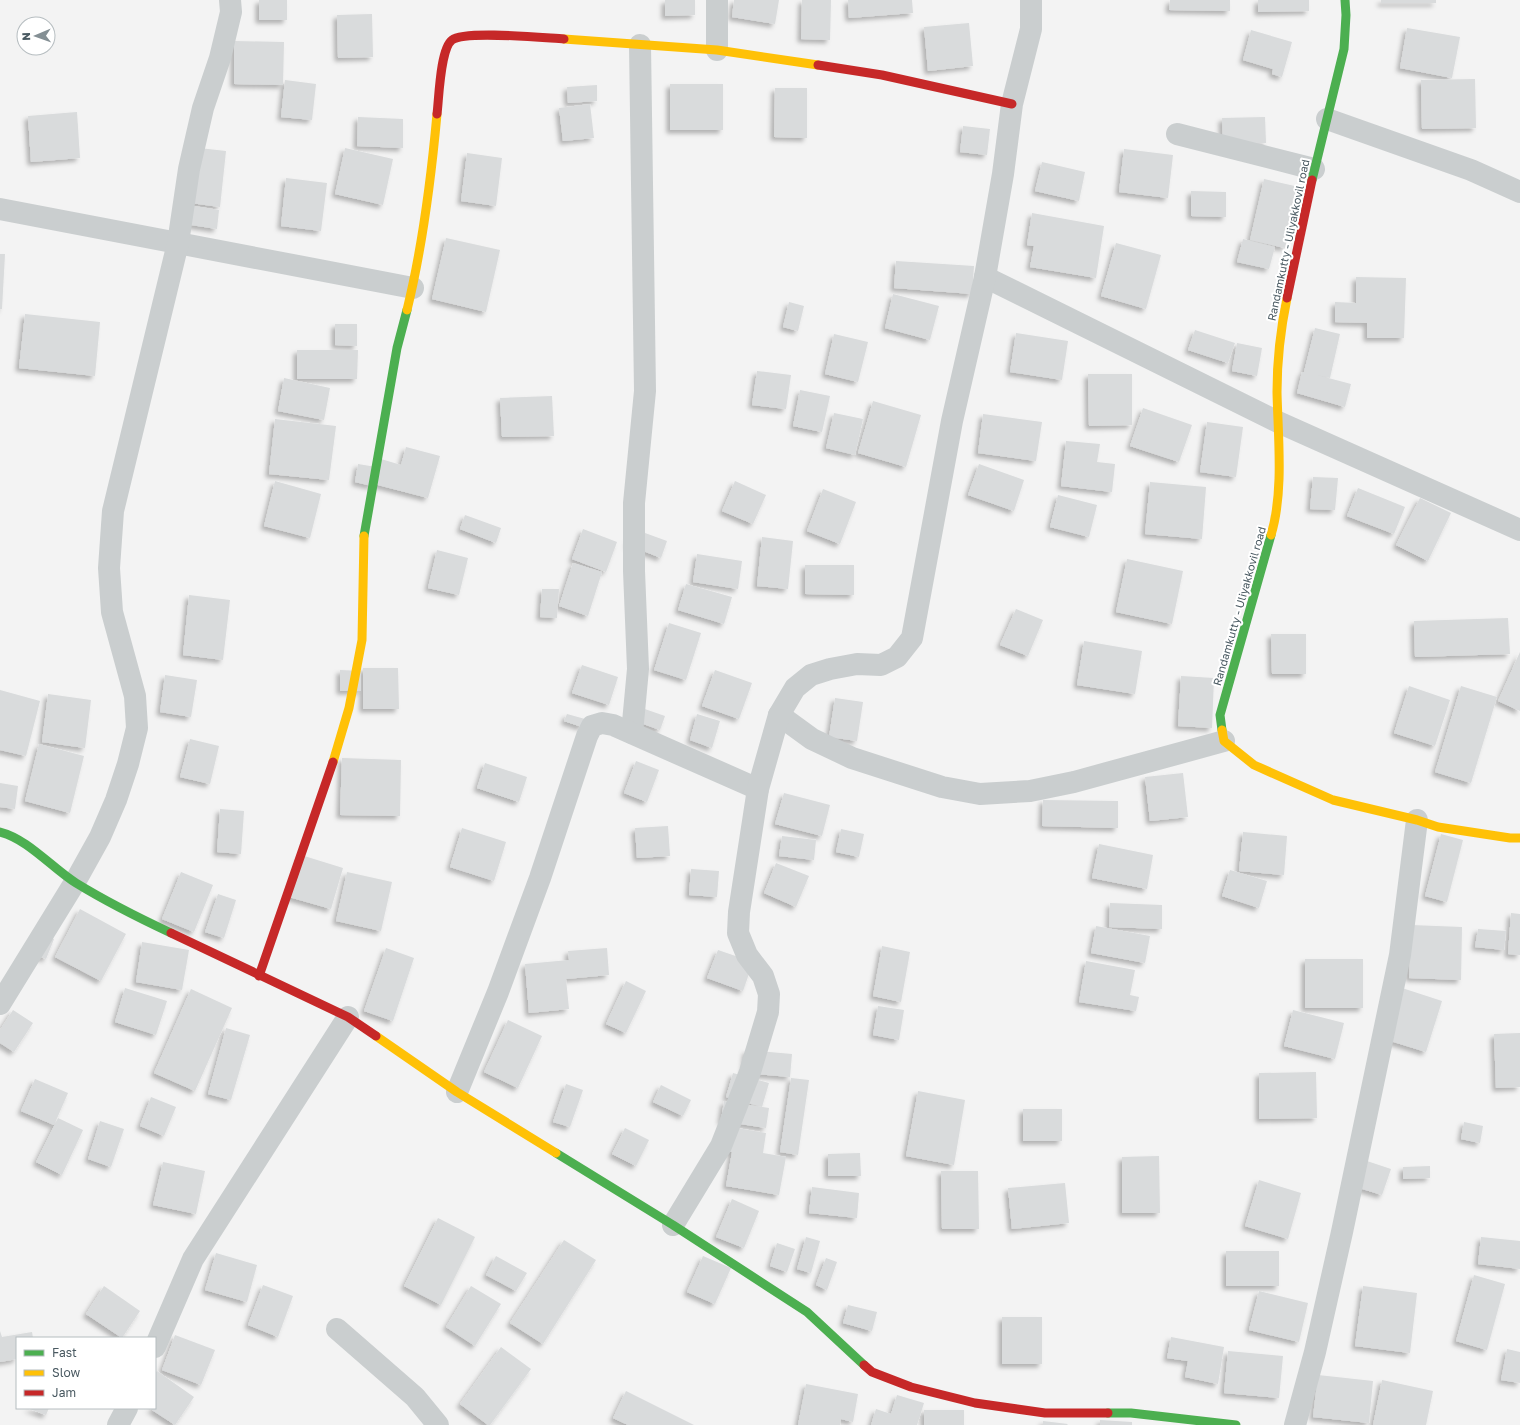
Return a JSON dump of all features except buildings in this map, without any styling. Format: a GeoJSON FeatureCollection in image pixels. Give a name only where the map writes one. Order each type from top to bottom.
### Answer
{"type":"FeatureCollection","features":[{"type":"Feature","properties":{"kind":"street"},"geometry":{"type":"LineString","coordinates":[[0,1004],[75,882],[100,837],[116,800],[128,764],[137,728],[136,696],[112,612],[109,568],[114,511],[178,243],[189,169],[203,108],[220,58],[231,12],[230,0]]}},
{"type":"Feature","properties":{"kind":"street"},"geometry":{"type":"LineString","coordinates":[[717,0],[717,50]]}},
{"type":"Feature","properties":{"kind":"street"},"geometry":{"type":"LineString","coordinates":[[673,1225],[721,1146],[750,1072],[768,1012],[769,994],[763,976],[747,955],[738,933],[739,912],[758,789],[779,715],[795,688],[811,675],[830,669],[857,664],[880,665],[897,657],[912,638],[952,421],[985,277],[1003,174],[1012,104],[1031,30],[1031,0]]}},
{"type":"Feature","properties":{"kind":"street","name":"Randamkutty - Uliyakkovil road"},"geometry":{"type":"LineString","coordinates":[[1224,741],[1220,715],[1275,523],[1279,470],[1278,383],[1285,306],[1314,169],[1344,48],[1346,15],[1345,0]]}},
{"type":"Feature","properties":{"kind":"street"},"geometry":{"type":"LineString","coordinates":[[259,976],[327,781],[349,708],[362,640],[364,538],[397,348],[413,288],[426,214],[442,66],[446,49],[452,40],[466,36],[489,35],[593,40],[640,46],[717,50],[882,75],[1012,104]]}},
{"type":"Feature","properties":{"kind":"street"},"geometry":{"type":"LineString","coordinates":[[632,733],[638,669],[634,571],[634,503],[645,391],[640,46]]}},
{"type":"Feature","properties":{"kind":"street"},"geometry":{"type":"LineString","coordinates":[[1326,119],[1471,170],[1520,192]]}},
{"type":"Feature","properties":{"kind":"street"},"geometry":{"type":"LineString","coordinates":[[1177,134],[1314,169]]}},
{"type":"Feature","properties":{"kind":"street"},"geometry":{"type":"LineString","coordinates":[[0,209],[413,288]]}},
{"type":"Feature","properties":{"kind":"street"},"geometry":{"type":"LineString","coordinates":[[985,277],[1278,422],[1520,530]]}},
{"type":"Feature","properties":{"kind":"street"},"geometry":{"type":"LineString","coordinates":[[779,715],[812,739],[852,758],[942,787],[980,794],[1030,791],[1074,782],[1224,741],[1254,765],[1333,800],[1417,820],[1438,827],[1510,838],[1520,838]]}},
{"type":"Feature","properties":{"kind":"street"},"geometry":{"type":"LineString","coordinates":[[457,1092],[501,985],[540,878],[587,736],[592,726],[602,723],[613,725],[758,789]]}},
{"type":"Feature","properties":{"kind":"street"},"geometry":{"type":"LineString","coordinates":[[1295,1425],[1342,1232],[1400,955],[1417,820]]}},
{"type":"Feature","properties":{"kind":"street"},"geometry":{"type":"LineString","coordinates":[[0,832],[8,834],[23,843],[75,882],[123,910],[348,1017],[457,1092],[673,1225],[807,1312],[872,1372],[911,1387],[976,1403],[1045,1413],[1131,1413],[1236,1425]]}},
{"type":"Feature","properties":{"kind":"street"},"geometry":{"type":"LineString","coordinates":[[156,1345],[193,1260],[348,1017]]}},
{"type":"Feature","properties":{"kind":"street"},"geometry":{"type":"LineString","coordinates":[[337,1329],[415,1397],[438,1425]]}},
{"type":"Feature","properties":{"kind":"street"},"geometry":{"type":"LineString","coordinates":[[118,1425],[126,1409]]}},
{"type":"Feature","properties":{"kind":"traffic: fast"},"geometry":{"type":"LineString","coordinates":[[1312,180],[1344,49],[1346,15],[1345,0]]}},
{"type":"Feature","properties":{"kind":"traffic: fast"},"geometry":{"type":"LineString","coordinates":[[364,536],[397,348],[407,310]]}},
{"type":"Feature","properties":{"kind":"traffic: fast"},"geometry":{"type":"LineString","coordinates":[[1222,730],[1220,715],[1271,535]]}},
{"type":"Feature","properties":{"kind":"traffic: fast"},"geometry":{"type":"LineString","coordinates":[[0,832],[30,847],[76,883],[123,910],[171,933]]}},
{"type":"Feature","properties":{"kind":"traffic: fast"},"geometry":{"type":"LineString","coordinates":[[556,1153],[673,1225],[807,1312],[864,1365]]}},
{"type":"Feature","properties":{"kind":"traffic: fast"},"geometry":{"type":"LineString","coordinates":[[1108,1413],[1131,1413],[1236,1425]]}},
{"type":"Feature","properties":{"kind":"traffic: slow"},"geometry":{"type":"LineString","coordinates":[[564,39],[717,50],[818,65]]}},
{"type":"Feature","properties":{"kind":"traffic: slow"},"geometry":{"type":"LineString","coordinates":[[407,310],[418,261],[426,212],[437,114]]}},
{"type":"Feature","properties":{"kind":"traffic: slow"},"geometry":{"type":"LineString","coordinates":[[1271,535],[1278,501],[1278,369],[1281,333],[1287,298]]}},
{"type":"Feature","properties":{"kind":"traffic: slow"},"geometry":{"type":"LineString","coordinates":[[333,762],[349,708],[362,640],[364,536]]}},
{"type":"Feature","properties":{"kind":"traffic: slow"},"geometry":{"type":"LineString","coordinates":[[1222,730],[1224,741],[1254,765],[1333,800],[1417,820],[1438,827],[1510,838],[1520,838]]}},
{"type":"Feature","properties":{"kind":"traffic: slow"},"geometry":{"type":"LineString","coordinates":[[376,1036],[457,1092],[556,1153]]}},
{"type":"Feature","properties":{"kind":"traffic: jam"},"geometry":{"type":"LineString","coordinates":[[437,114],[439,86],[445,53],[452,40],[472,35],[524,36],[564,39]]}},
{"type":"Feature","properties":{"kind":"traffic: jam"},"geometry":{"type":"LineString","coordinates":[[818,65],[882,75],[1012,104]]}},
{"type":"Feature","properties":{"kind":"traffic: jam"},"geometry":{"type":"LineString","coordinates":[[1287,298],[1312,180]]}},
{"type":"Feature","properties":{"kind":"traffic: jam"},"geometry":{"type":"LineString","coordinates":[[259,976],[333,762]]}},
{"type":"Feature","properties":{"kind":"traffic: jam"},"geometry":{"type":"LineString","coordinates":[[171,933],[348,1017],[376,1036]]}},
{"type":"Feature","properties":{"kind":"traffic: jam"},"geometry":{"type":"LineString","coordinates":[[864,1365],[872,1372],[911,1387],[975,1403],[1045,1413],[1108,1413]]}}]}
